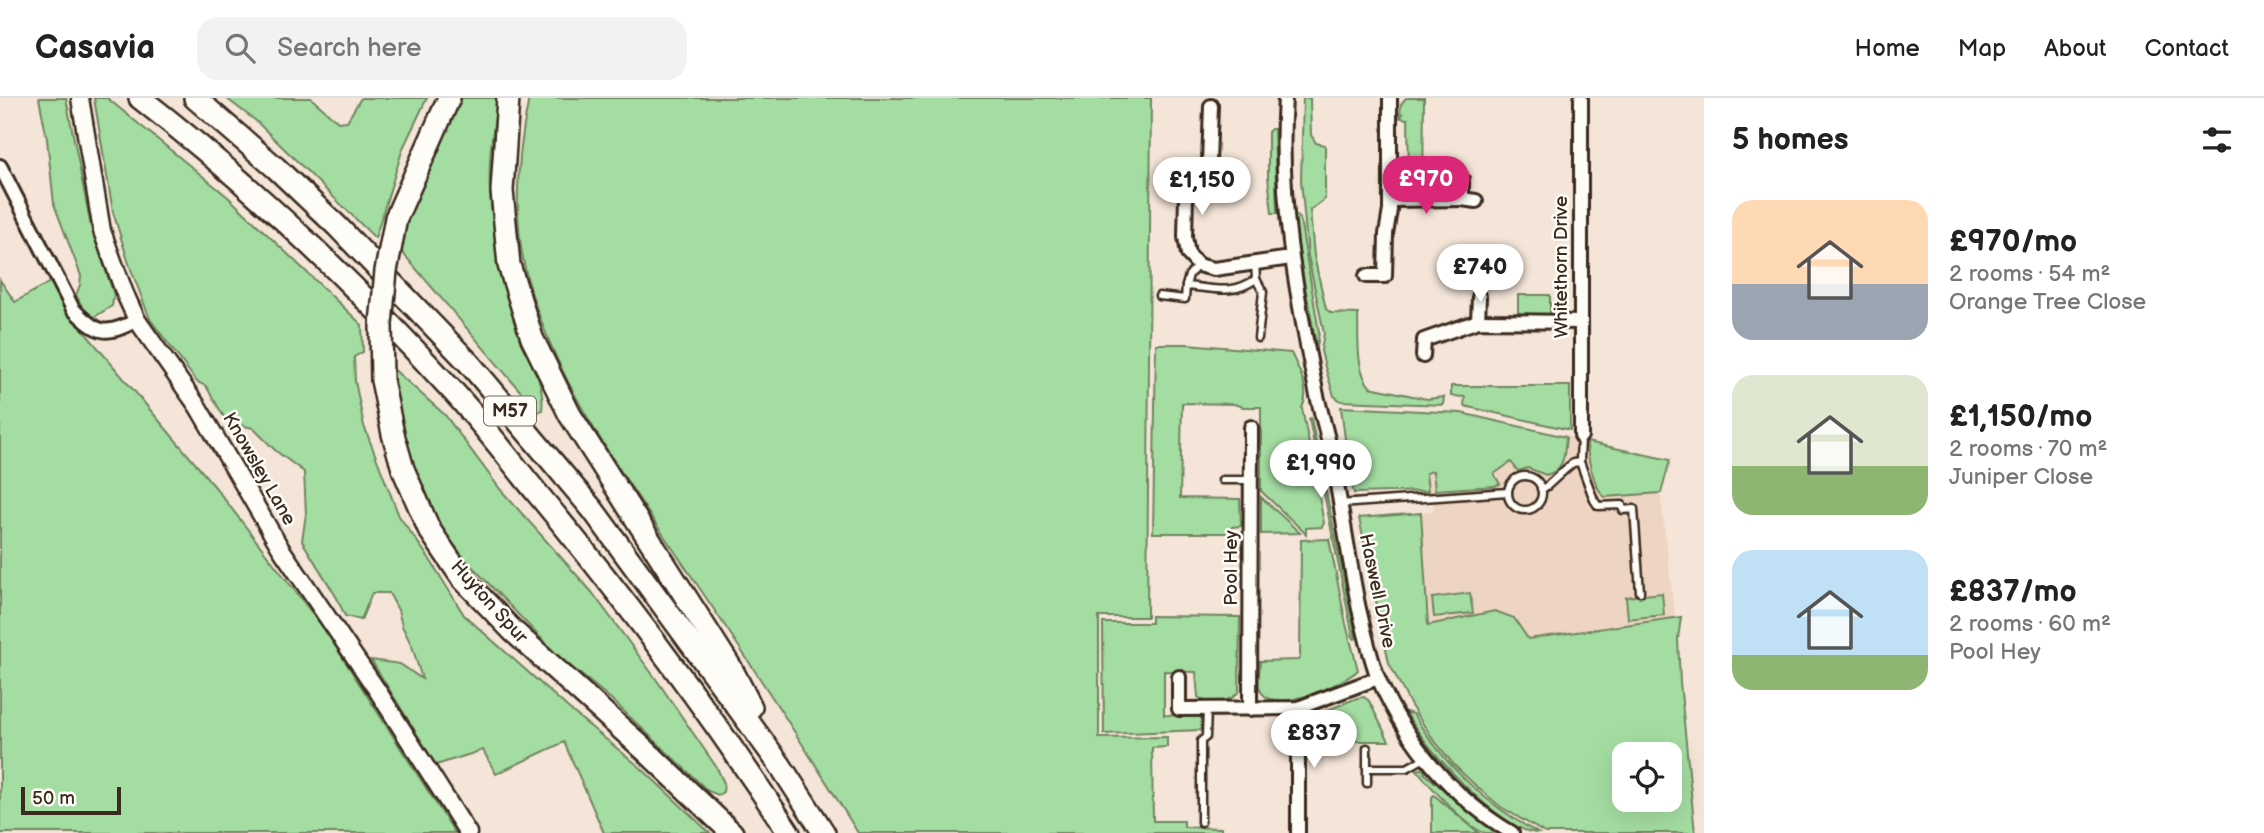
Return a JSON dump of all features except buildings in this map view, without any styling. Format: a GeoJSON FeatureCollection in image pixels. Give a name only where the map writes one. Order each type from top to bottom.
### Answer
{"type":"FeatureCollection","features":[{"type":"Feature","properties":{"kind":"highway","name":"M57"},"geometry":{"type":"LineString","coordinates":[[140,98],[181,130],[329,263],[450,388],[582,547],[660,647],[789,833]]}},
{"type":"Feature","properties":{"kind":"highway","name":"M57"},"geometry":{"type":"LineString","coordinates":[[195,98],[276,168],[337,226],[469,363],[593,510],[780,765],[824,833]]}},
{"type":"Feature","properties":{"kind":"highway","name":"Huyton Spur"},"geometry":{"type":"LineString","coordinates":[[449,98],[396,218],[386,271],[381,324],[382,380],[403,470],[429,530],[463,578],[513,631],[732,833]]}},
{"type":"Feature","properties":{"kind":"highway","name":"M57"},"geometry":{"type":"LineString","coordinates":[[508,98],[502,191],[509,265],[531,338],[570,415],[731,668],[780,765]]}},
{"type":"Feature","properties":{"kind":"main road","name":"Knowsley Lane"},"geometry":{"type":"LineString","coordinates":[[80,98],[102,231],[137,320],[198,407],[281,549],[377,690],[468,833]]}},
{"type":"Feature","properties":{"kind":"street","name":"Haswell Drive"},"geometry":{"type":"LineString","coordinates":[[1285,98],[1283,176],[1291,258],[1366,637],[1378,678],[1400,721],[1450,786],[1512,833]]}},
{"type":"Feature","properties":{"kind":"street"},"geometry":{"type":"LineString","coordinates":[[1366,276],[1385,276],[1390,200],[1390,98]]}},
{"type":"Feature","properties":{"kind":"street","name":"Whitethorn Drive"},"geometry":{"type":"LineString","coordinates":[[1581,98],[1581,436]]}},
{"type":"Feature","properties":{"kind":"street"},"geometry":{"type":"LineString","coordinates":[[1211,106],[1209,162],[1186,196],[1185,237],[1188,254],[1198,265],[1214,269],[1291,258]]}},
{"type":"Feature","properties":{"kind":"street"},"geometry":{"type":"LineString","coordinates":[[0,166],[73,309],[91,327],[104,332],[119,330],[137,320]]}},
{"type":"Feature","properties":{"kind":"street"},"geometry":{"type":"LineString","coordinates":[[1462,179],[1462,199]]}},
{"type":"Feature","properties":{"kind":"street"},"geometry":{"type":"LineString","coordinates":[[1390,200],[1476,201]]}},
{"type":"Feature","properties":{"kind":"street"},"geometry":{"type":"LineString","coordinates":[[1478,321],[1479,297]]}},
{"type":"Feature","properties":{"kind":"street"},"geometry":{"type":"LineString","coordinates":[[1423,356],[1424,340],[1478,321],[1581,322]]}},
{"type":"Feature","properties":{"kind":"street","name":"Pool Hey"},"geometry":{"type":"LineString","coordinates":[[1250,709],[1251,427]]}},
{"type":"Feature","properties":{"kind":"street"},"geometry":{"type":"LineString","coordinates":[[1179,677],[1179,709],[1298,708],[1378,678]]}},
{"type":"Feature","properties":{"kind":"street"},"geometry":{"type":"LineString","coordinates":[[1298,708],[1298,833]]}},
{"type":"Feature","properties":{"kind":"lane"},"geometry":{"type":"LineString","coordinates":[[1255,263],[1256,279],[1263,292],[1258,338]]}},
{"type":"Feature","properties":{"kind":"lane"},"geometry":{"type":"LineString","coordinates":[[1159,296],[1185,299],[1189,275],[1198,265]]}},
{"type":"Feature","properties":{"kind":"lane"},"geometry":{"type":"LineString","coordinates":[[1186,286],[1231,290],[1241,289],[1256,279]]}},
{"type":"Feature","properties":{"kind":"lane"},"geometry":{"type":"LineString","coordinates":[[1581,436],[1580,462],[1598,506],[1622,505],[1623,510],[1634,509],[1640,592]]}},
{"type":"Feature","properties":{"kind":"lane"},"geometry":{"type":"LineString","coordinates":[[1541,489],[1573,463],[1580,462]]}},
{"type":"Feature","properties":{"kind":"lane"},"geometry":{"type":"LineString","coordinates":[[1526,476],[1535,480],[1541,489],[1540,500],[1526,510],[1515,507],[1508,498],[1508,492],[1511,482],[1526,476]]}},
{"type":"Feature","properties":{"kind":"lane"},"geometry":{"type":"LineString","coordinates":[[1222,480],[1250,480]]}},
{"type":"Feature","properties":{"kind":"lane"},"geometry":{"type":"LineString","coordinates":[[1339,505],[1508,492]]}},
{"type":"Feature","properties":{"kind":"lane"},"geometry":{"type":"LineString","coordinates":[[1201,822],[1201,741],[1206,737],[1207,709]]}},
{"type":"Feature","properties":{"kind":"lane"},"geometry":{"type":"LineString","coordinates":[[1367,748],[1367,783]]}},
{"type":"Feature","properties":{"kind":"lane"},"geometry":{"type":"LineString","coordinates":[[1367,768],[1407,768],[1426,758]]}},
{"type":"Feature","properties":{"kind":"shaded area"},"geometry":{"type":"Polygon","coordinates":[[[1508,423],[1656,457],[1675,618],[1528,639],[1514,618],[1382,635],[1359,518],[1434,511],[1426,472],[1433,471],[1508,423]]]}},
{"type":"Feature","properties":{"kind":"green space"},"geometry":{"type":"Polygon","coordinates":[[[39,98],[66,98],[91,227],[114,295],[112,306],[94,317],[84,310],[76,295],[81,276],[54,204],[47,139],[39,98]]]}},
{"type":"Feature","properties":{"kind":"green space"},"geometry":{"type":"Polygon","coordinates":[[[94,98],[107,98],[228,197],[362,325],[363,352],[354,357],[355,381],[364,426],[399,516],[464,615],[575,714],[641,768],[710,833],[604,833],[564,742],[496,774],[483,750],[436,765],[371,660],[400,664],[422,679],[412,646],[389,593],[372,593],[361,620],[345,616],[302,541],[306,514],[304,472],[276,451],[253,428],[227,422],[206,386],[197,382],[150,319],[113,212],[94,98]]]}},
{"type":"Feature","properties":{"kind":"green space"},"geometry":{"type":"Polygon","coordinates":[[[226,98],[311,98],[338,122],[347,121],[361,98],[427,98],[403,148],[375,238],[256,121],[226,98]]]}},
{"type":"Feature","properties":{"kind":"green space"},"geometry":{"type":"Polygon","coordinates":[[[462,98],[498,98],[490,155],[491,207],[509,294],[541,389],[542,410],[538,412],[401,251],[409,214],[424,172],[462,98]]]}},
{"type":"Feature","properties":{"kind":"green space"},"geometry":{"type":"Polygon","coordinates":[[[529,98],[1151,98],[1147,617],[1099,617],[1099,738],[1167,737],[1167,747],[1152,748],[1153,821],[1184,821],[1184,827],[1221,828],[1221,833],[858,833],[754,670],[619,469],[556,357],[527,277],[519,233],[519,165],[529,98]]]}},
{"type":"Feature","properties":{"kind":"green space"},"geometry":{"type":"Polygon","coordinates":[[[1303,98],[1310,98],[1311,135],[1316,143],[1325,145],[1325,199],[1310,210],[1314,256],[1326,309],[1331,313],[1358,314],[1360,362],[1370,387],[1427,399],[1444,397],[1443,405],[1341,401],[1334,396],[1321,351],[1324,333],[1308,256],[1301,180],[1303,98]]]}},
{"type":"Feature","properties":{"kind":"green space"},"geometry":{"type":"Polygon","coordinates":[[[1406,98],[1424,98],[1423,191],[1407,191],[1400,185],[1400,178],[1409,177],[1408,119],[1401,118],[1403,113],[1400,116],[1401,104],[1406,98]]]}},
{"type":"Feature","properties":{"kind":"green space"},"geometry":{"type":"Polygon","coordinates":[[[1274,129],[1277,213],[1272,213],[1268,177],[1268,132],[1274,129]]]}},
{"type":"Feature","properties":{"kind":"green space"},"geometry":{"type":"Polygon","coordinates":[[[1297,215],[1300,219],[1319,332],[1317,348],[1299,256],[1294,216],[1297,215]]]}},
{"type":"Feature","properties":{"kind":"green space"},"geometry":{"type":"Polygon","coordinates":[[[0,280],[15,302],[50,282],[87,335],[215,487],[325,630],[455,833],[0,833],[0,280]]]}},
{"type":"Feature","properties":{"kind":"green space"},"geometry":{"type":"Polygon","coordinates":[[[1518,295],[1550,295],[1550,316],[1518,316],[1518,295]]]}},
{"type":"Feature","properties":{"kind":"green space"},"geometry":{"type":"Polygon","coordinates":[[[1156,344],[1291,353],[1305,387],[1302,408],[1324,523],[1322,527],[1306,528],[1306,534],[1261,491],[1261,407],[1182,403],[1180,498],[1240,499],[1241,526],[1232,527],[1229,533],[1153,533],[1156,344]]]}},
{"type":"Feature","properties":{"kind":"green space"},"geometry":{"type":"Polygon","coordinates":[[[391,367],[445,415],[500,489],[591,591],[717,768],[724,783],[723,792],[718,795],[708,791],[611,699],[557,655],[465,559],[438,523],[421,490],[406,446],[391,367]]]}},
{"type":"Feature","properties":{"kind":"green space"},"geometry":{"type":"Polygon","coordinates":[[[1451,386],[1570,386],[1570,430],[1464,406],[1465,397],[1451,396],[1451,386]]]}},
{"type":"Feature","properties":{"kind":"green space"},"geometry":{"type":"Polygon","coordinates":[[[1341,407],[1461,413],[1566,437],[1564,455],[1561,465],[1553,473],[1546,475],[1528,468],[1518,471],[1511,462],[1494,474],[1500,484],[1494,486],[1435,490],[1433,471],[1426,473],[1428,491],[1354,493],[1341,407]]]}},
{"type":"Feature","properties":{"kind":"green space"},"geometry":{"type":"Polygon","coordinates":[[[1311,418],[1356,638],[1355,639],[1309,419],[1311,418]]]}},
{"type":"Feature","properties":{"kind":"green space"},"geometry":{"type":"Polygon","coordinates":[[[1587,442],[1670,460],[1661,493],[1605,497],[1594,480],[1587,442]]]}},
{"type":"Feature","properties":{"kind":"green space"},"geometry":{"type":"Polygon","coordinates":[[[1261,497],[1300,533],[1261,534],[1261,497]]]}},
{"type":"Feature","properties":{"kind":"green space"},"geometry":{"type":"Polygon","coordinates":[[[1421,513],[1428,625],[1495,611],[1514,618],[1528,639],[1681,617],[1678,639],[1680,682],[1695,833],[1545,833],[1501,807],[1454,765],[1411,706],[1389,663],[1359,518],[1421,513]]]}},
{"type":"Feature","properties":{"kind":"green space"},"geometry":{"type":"Polygon","coordinates":[[[1329,539],[1358,670],[1310,695],[1295,699],[1270,699],[1262,693],[1259,686],[1260,661],[1298,660],[1300,657],[1301,540],[1329,539]]]}},
{"type":"Feature","properties":{"kind":"green space"},"geometry":{"type":"Polygon","coordinates":[[[1470,593],[1473,613],[1434,617],[1432,598],[1470,593]]]}},
{"type":"Feature","properties":{"kind":"green space"},"geometry":{"type":"Polygon","coordinates":[[[1662,593],[1664,615],[1628,619],[1626,597],[1662,593]]]}},
{"type":"Feature","properties":{"kind":"green space"},"geometry":{"type":"Polygon","coordinates":[[[1151,616],[1240,617],[1239,691],[1220,702],[1202,700],[1198,697],[1196,672],[1164,671],[1164,715],[1201,716],[1201,730],[1104,734],[1103,623],[1151,623],[1151,616]]]}},
{"type":"Feature","properties":{"kind":"green space"},"geometry":{"type":"Polygon","coordinates":[[[1364,697],[1369,701],[1389,741],[1351,741],[1351,732],[1307,728],[1309,720],[1310,723],[1314,722],[1313,716],[1364,697]]]}},
{"type":"Feature","properties":{"kind":"green space"},"geometry":{"type":"Polygon","coordinates":[[[1406,712],[1413,714],[1439,751],[1483,796],[1538,833],[1522,829],[1504,819],[1464,785],[1428,745],[1406,712]]]}},
{"type":"Feature","properties":{"kind":"green space"},"geometry":{"type":"Polygon","coordinates":[[[1421,769],[1497,833],[1485,833],[1469,824],[1430,786],[1417,770],[1421,769]]]}},
{"type":"Feature","properties":{"kind":"green space"},"geometry":{"type":"Polygon","coordinates":[[[1434,795],[1479,833],[1432,833],[1434,795]]]}}]}
